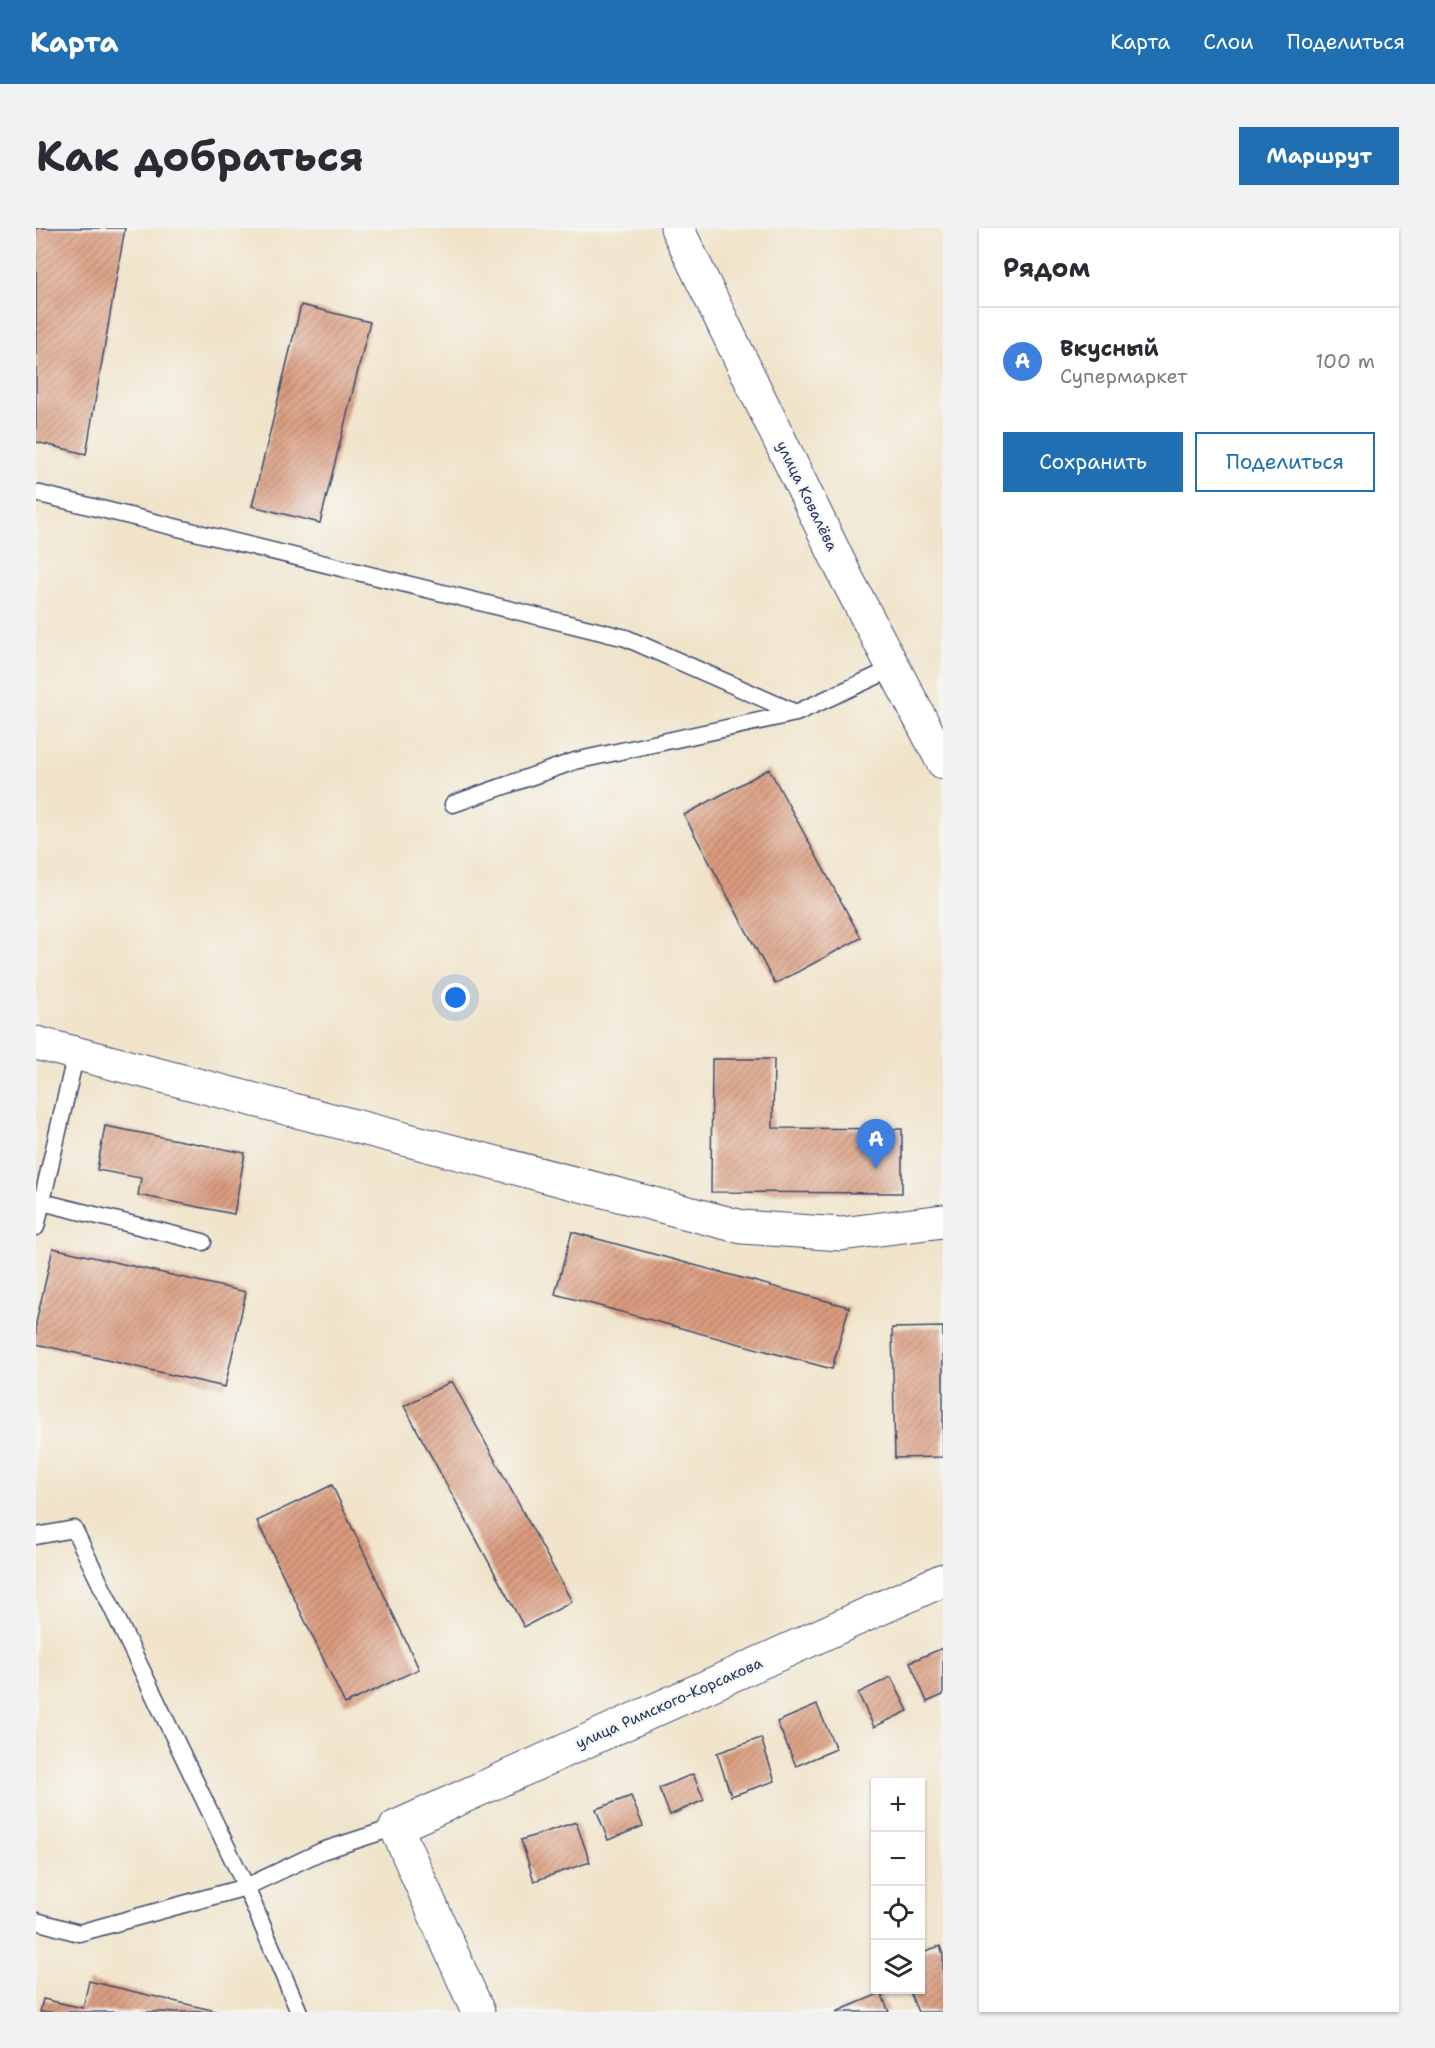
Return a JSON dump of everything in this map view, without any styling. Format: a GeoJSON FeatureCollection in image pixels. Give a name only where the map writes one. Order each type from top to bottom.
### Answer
{"type":"FeatureCollection","features":[{"type":"Feature","properties":{"kind":"street","name":"улица Ковалёва"},"geometry":{"type":"LineString","coordinates":[[677,228],[847,579],[943,762]]}},
{"type":"Feature","properties":{"kind":"street"},"geometry":{"type":"LineString","coordinates":[[36,1043],[742,1227],[841,1234],[943,1221]]}},
{"type":"Feature","properties":{"kind":"street","name":"улица Римского-Корсакова"},"geometry":{"type":"LineString","coordinates":[[396,1827],[943,1580]]}},
{"type":"Feature","properties":{"kind":"street"},"geometry":{"type":"LineString","coordinates":[[396,1827],[478,2012]]}},
{"type":"Feature","properties":{"kind":"lane"},"geometry":{"type":"LineString","coordinates":[[36,493],[626,638],[796,713]]}},
{"type":"Feature","properties":{"kind":"lane"},"geometry":{"type":"LineString","coordinates":[[453,804],[575,761],[796,713],[894,668]]}},
{"type":"Feature","properties":{"kind":"lane"},"geometry":{"type":"LineString","coordinates":[[36,1227],[76,1053]]}},
{"type":"Feature","properties":{"kind":"lane"},"geometry":{"type":"LineString","coordinates":[[42,1202],[203,1242]]}},
{"type":"Feature","properties":{"kind":"lane"},"geometry":{"type":"LineString","coordinates":[[36,1536],[74,1529],[246,1887],[299,2012]]}},
{"type":"Feature","properties":{"kind":"lane"},"geometry":{"type":"LineString","coordinates":[[36,1922],[79,1933],[246,1887],[322,1851],[396,1827]]}},
{"type":"Feature","properties":{"kind":"building"},"geometry":{"type":"Polygon","coordinates":[[[36,228],[125,228],[86,454],[36,442],[36,228]]]}},
{"type":"Feature","properties":{"kind":"building"},"geometry":{"type":"Polygon","coordinates":[[[301,305],[370,322],[320,523],[252,506],[301,305]]]}},
{"type":"Feature","properties":{"kind":"building"},"geometry":{"type":"Polygon","coordinates":[[[769,769],[861,938],[775,984],[684,815],[769,769]]]}},
{"type":"Feature","properties":{"kind":"building"},"geometry":{"type":"Polygon","coordinates":[[[712,1059],[774,1059],[773,1128],[902,1129],[902,1193],[711,1192],[712,1059]]]}},
{"type":"Feature","properties":{"kind":"building"},"geometry":{"type":"Polygon","coordinates":[[[105,1126],[245,1153],[234,1214],[138,1195],[141,1178],[97,1170],[105,1126]]]}},
{"type":"Feature","properties":{"kind":"building"},"geometry":{"type":"Polygon","coordinates":[[[572,1232],[849,1307],[832,1369],[555,1294],[572,1232]]]}},
{"type":"Feature","properties":{"kind":"building"},"geometry":{"type":"Polygon","coordinates":[[[53,1248],[246,1292],[225,1387],[36,1344],[36,1323],[53,1248]]]}},
{"type":"Feature","properties":{"kind":"building"},"geometry":{"type":"Polygon","coordinates":[[[943,1327],[943,1457],[895,1458],[892,1328],[943,1327]]]}},
{"type":"Feature","properties":{"kind":"building"},"geometry":{"type":"Polygon","coordinates":[[[452,1381],[572,1602],[524,1627],[404,1406],[452,1381]]]}},
{"type":"Feature","properties":{"kind":"building"},"geometry":{"type":"Polygon","coordinates":[[[332,1485],[419,1669],[345,1704],[257,1521],[332,1485]]]}},
{"type":"Feature","properties":{"kind":"building"},"geometry":{"type":"Polygon","coordinates":[[[943,1648],[943,1695],[927,1702],[910,1662],[943,1648]]]}},
{"type":"Feature","properties":{"kind":"building"},"geometry":{"type":"Polygon","coordinates":[[[891,1677],[908,1711],[874,1727],[858,1693],[891,1677]]]}},
{"type":"Feature","properties":{"kind":"building"},"geometry":{"type":"Polygon","coordinates":[[[817,1705],[836,1749],[796,1766],[777,1722],[817,1705]]]}},
{"type":"Feature","properties":{"kind":"building"},"geometry":{"type":"Polygon","coordinates":[[[761,1738],[775,1781],[731,1796],[717,1753],[761,1738]]]}},
{"type":"Feature","properties":{"kind":"building"},"geometry":{"type":"Polygon","coordinates":[[[693,1774],[704,1800],[670,1815],[659,1788],[693,1774]]]}},
{"type":"Feature","properties":{"kind":"building"},"geometry":{"type":"Polygon","coordinates":[[[631,1796],[643,1826],[608,1840],[596,1809],[631,1796]]]}},
{"type":"Feature","properties":{"kind":"building"},"geometry":{"type":"Polygon","coordinates":[[[576,1822],[590,1862],[534,1881],[521,1840],[576,1822]]]}},
{"type":"Feature","properties":{"kind":"building"},"geometry":{"type":"Polygon","coordinates":[[[940,1946],[943,1954],[943,2012],[918,2012],[911,1994],[925,1994],[925,1951],[940,1946]]]}},
{"type":"Feature","properties":{"kind":"building"},"geometry":{"type":"Polygon","coordinates":[[[89,1981],[216,2012],[40,2012],[43,1999],[83,2008],[89,1981]]]}},
{"type":"Feature","properties":{"kind":"building"},"geometry":{"type":"Polygon","coordinates":[[[881,1994],[889,2012],[836,2012],[881,1994]]]}},
{"type":"Feature","properties":{"kind":"place","name":"Вкусный"},"geometry":{"type":"Point","coordinates":[876,1169]}}]}
